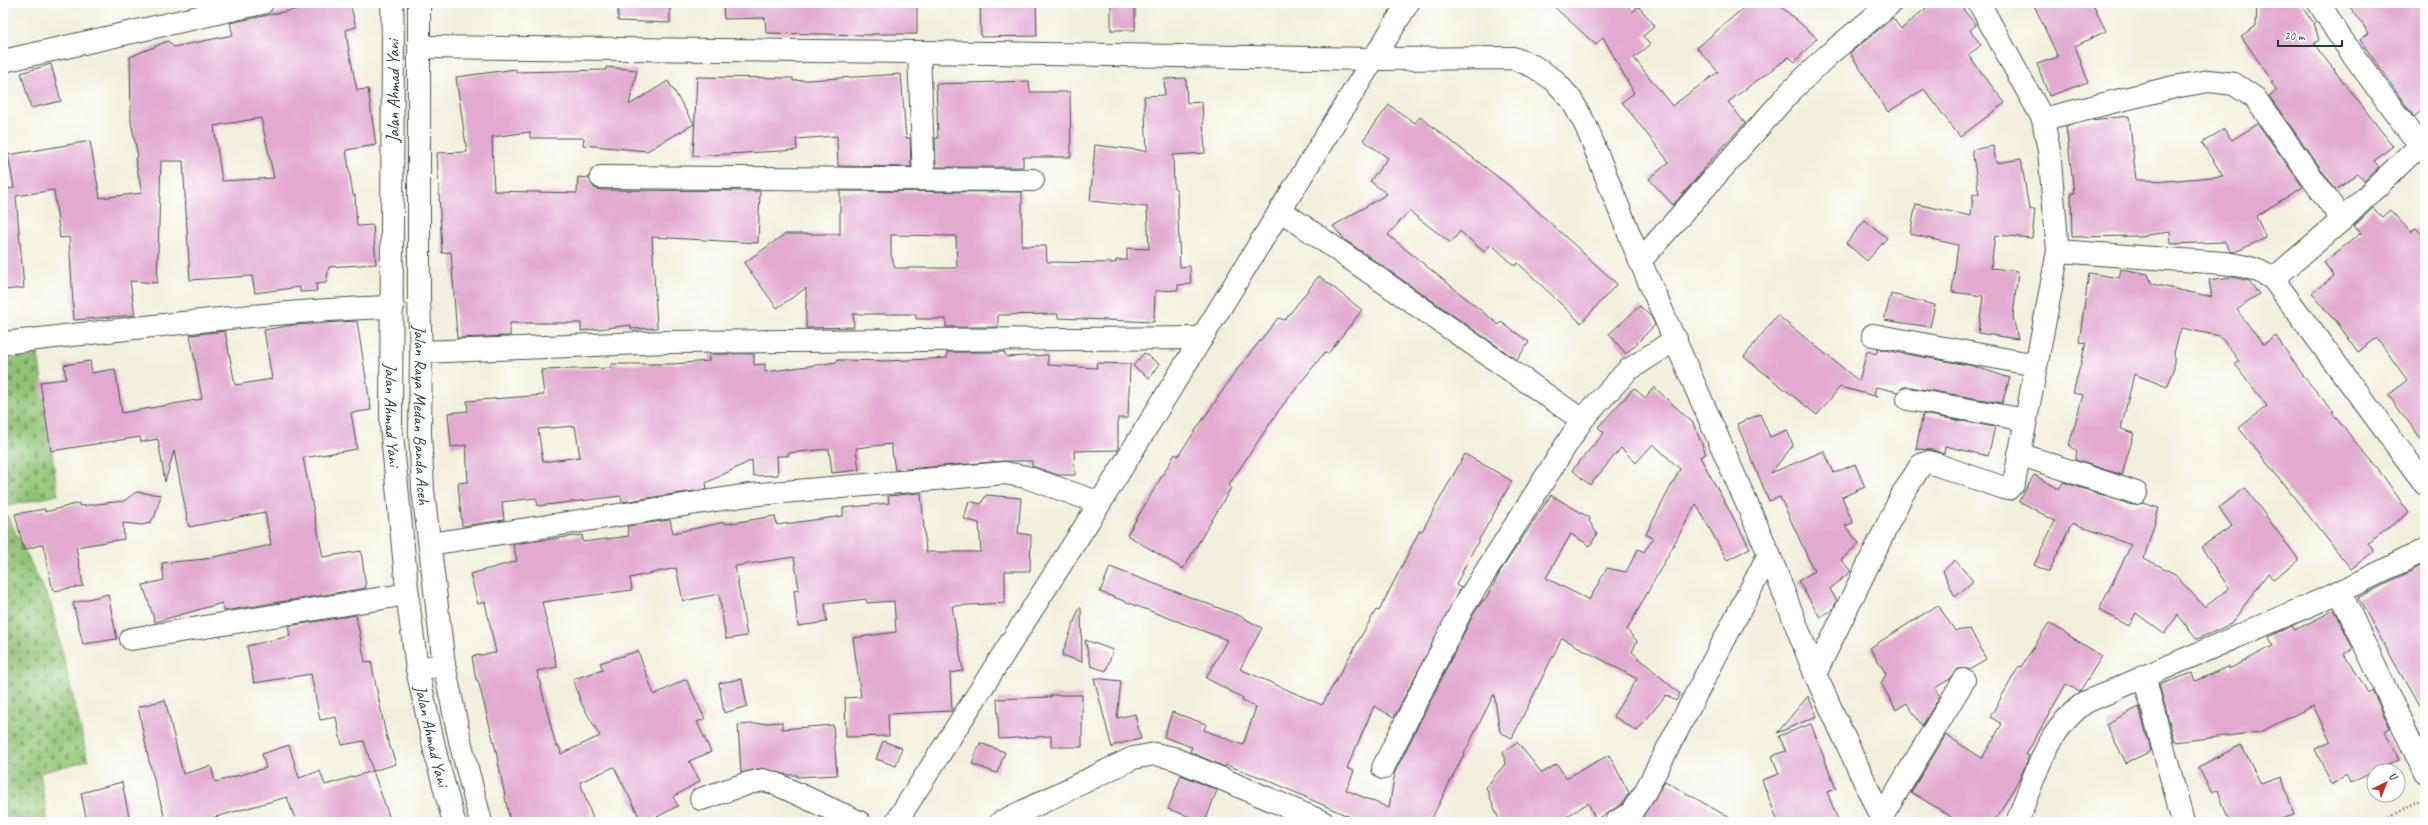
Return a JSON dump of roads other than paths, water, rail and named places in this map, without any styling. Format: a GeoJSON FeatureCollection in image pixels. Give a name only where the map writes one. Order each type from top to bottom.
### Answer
{"type":"FeatureCollection","features":[{"type":"Feature","properties":{"kind":"main road"},"geometry":{"type":"LineString","coordinates":[[3,61],[262,3]]}},
{"type":"Feature","properties":{"kind":"main road","name":"Jalan Ahmad Yani"},"geometry":{"type":"LineString","coordinates":[[392,3],[393,307],[390,370],[392,424],[408,594],[418,669],[437,760],[454,822]]}},
{"type":"Feature","properties":{"kind":"main road","name":"Jalan Raya Medan Banda Aceh"},"geometry":{"type":"LineString","coordinates":[[419,3],[420,432],[430,544],[444,665],[461,745],[481,822]]}},
{"type":"Feature","properties":{"kind":"main road"},"geometry":{"type":"LineString","coordinates":[[896,822],[1100,503],[1280,210],[1375,59],[1408,3]]}},
{"type":"Feature","properties":{"kind":"main road"},"geometry":{"type":"LineString","coordinates":[[1640,261],[1790,92],[1828,55],[1891,3]]}},
{"type":"Feature","properties":{"kind":"main road"},"geometry":{"type":"LineString","coordinates":[[1815,674],[1902,495],[1921,466],[1929,462],[2008,489],[2014,483],[2058,251],[2049,151],[2043,119],[1979,3]]}},
{"type":"Feature","properties":{"kind":"main road"},"geometry":{"type":"LineString","coordinates":[[2272,279],[2342,220],[2422,142],[2340,37],[2319,3]]}},
{"type":"Feature","properties":{"kind":"main road"},"geometry":{"type":"LineString","coordinates":[[420,47],[919,52],[1375,59],[1513,58],[1533,66],[1554,80],[1572,99],[1586,126],[1640,261],[1676,339],[1769,554],[1815,674],[1882,820]]}},
{"type":"Feature","properties":{"kind":"main road"},"geometry":{"type":"LineString","coordinates":[[919,52],[924,179]]}},
{"type":"Feature","properties":{"kind":"main road"},"geometry":{"type":"LineString","coordinates":[[2043,119],[2209,81],[2234,84],[2255,98],[2342,220]]}},
{"type":"Feature","properties":{"kind":"main road"},"geometry":{"type":"LineString","coordinates":[[601,177],[1033,180]]}},
{"type":"Feature","properties":{"kind":"main road"},"geometry":{"type":"LineString","coordinates":[[1280,210],[1582,420]]}},
{"type":"Feature","properties":{"kind":"main road"},"geometry":{"type":"LineString","coordinates":[[2058,251],[2249,266],[2272,279],[2425,484]]}},
{"type":"Feature","properties":{"kind":"main road"},"geometry":{"type":"LineString","coordinates":[[3,343],[217,318],[315,309],[393,307]]}},
{"type":"Feature","properties":{"kind":"main road"},"geometry":{"type":"LineString","coordinates":[[1873,335],[2036,365]]}},
{"type":"Feature","properties":{"kind":"main road"},"geometry":{"type":"LineString","coordinates":[[421,352],[666,342],[1202,338]]}},
{"type":"Feature","properties":{"kind":"main road"},"geometry":{"type":"LineString","coordinates":[[1383,768],[1462,609],[1582,420],[1627,371],[1676,339]]}},
{"type":"Feature","properties":{"kind":"main road"},"geometry":{"type":"LineString","coordinates":[[1908,399],[2026,420]]}},
{"type":"Feature","properties":{"kind":"main road"},"geometry":{"type":"LineString","coordinates":[[2019,454],[2136,493]]}},
{"type":"Feature","properties":{"kind":"main road"},"geometry":{"type":"LineString","coordinates":[[430,544],[749,495],[1005,473],[1026,477],[1100,503]]}},
{"type":"Feature","properties":{"kind":"main road"},"geometry":{"type":"LineString","coordinates":[[2017,822],[2050,739],[2072,711],[2086,702],[2144,676],[2340,592],[2425,550]]}},
{"type":"Feature","properties":{"kind":"main road"},"geometry":{"type":"LineString","coordinates":[[1616,822],[1631,813],[1645,792],[1769,554]]}},
{"type":"Feature","properties":{"kind":"main road"},"geometry":{"type":"LineString","coordinates":[[2340,592],[2425,772]]}},
{"type":"Feature","properties":{"kind":"main road"},"geometry":{"type":"LineString","coordinates":[[131,639],[408,594]]}},
{"type":"Feature","properties":{"kind":"main road"},"geometry":{"type":"LineString","coordinates":[[418,669],[444,665]]}},
{"type":"Feature","properties":{"kind":"main road"},"geometry":{"type":"LineString","coordinates":[[2144,676],[2184,822]]}},
{"type":"Feature","properties":{"kind":"main road"},"geometry":{"type":"LineString","coordinates":[[1882,820],[1964,680]]}},
{"type":"Feature","properties":{"kind":"main road"},"geometry":{"type":"LineString","coordinates":[[1001,822],[1133,758],[1155,754],[1173,758],[1323,822]]}},
{"type":"Feature","properties":{"kind":"main road"},"geometry":{"type":"LineString","coordinates":[[701,799],[763,780],[774,783],[859,822]]}}]}
